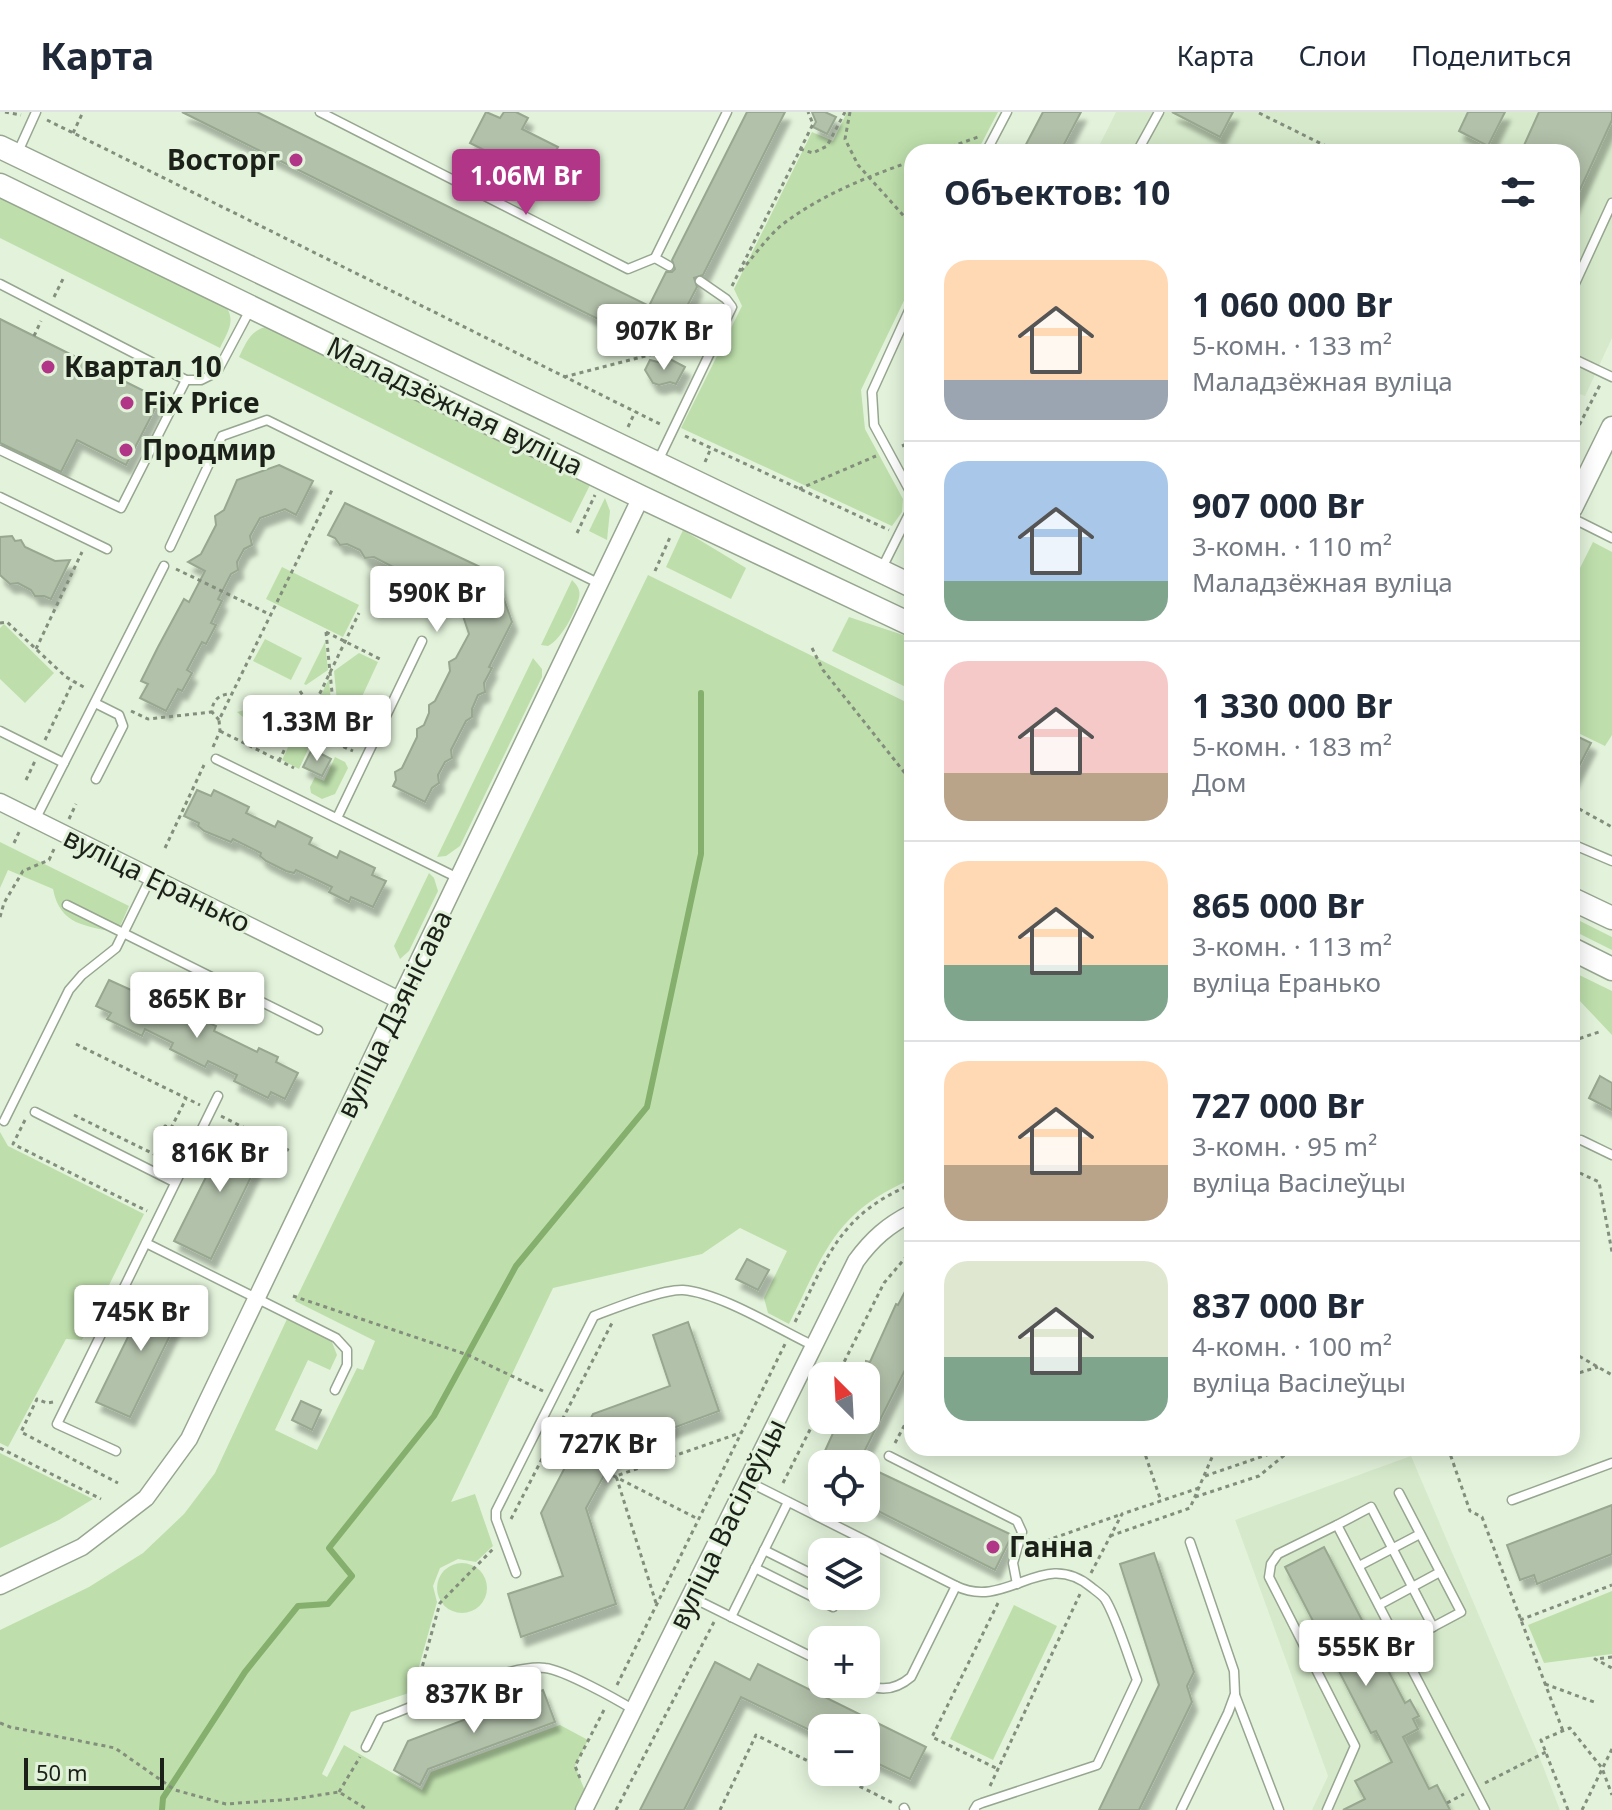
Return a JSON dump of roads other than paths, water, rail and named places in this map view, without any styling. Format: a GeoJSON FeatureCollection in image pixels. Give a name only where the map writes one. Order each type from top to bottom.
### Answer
{"type":"FeatureCollection","features":[{"type":"Feature","properties":{"kind":"main road"},"geometry":{"type":"LineString","coordinates":[[1,186],[8,151]]}},
{"type":"Feature","properties":{"kind":"main road","name":"Маладзёжная вуліца"},"geometry":{"type":"LineString","coordinates":[[8,151],[904,582]]}},
{"type":"Feature","properties":{"kind":"main road","name":"Маладзёжная вуліца"},"geometry":{"type":"LineString","coordinates":[[1,186],[641,497],[904,621]]}},
{"type":"Feature","properties":{"kind":"main road"},"geometry":{"type":"LineString","coordinates":[[641,497],[657,464]]}},
{"type":"Feature","properties":{"kind":"main road"},"geometry":{"type":"LineString","coordinates":[[866,602],[881,571]]}},
{"type":"Feature","properties":{"kind":"main road"},"geometry":{"type":"LineString","coordinates":[[1580,903],[1612,918]]}},
{"type":"Feature","properties":{"kind":"main road"},"geometry":{"type":"LineString","coordinates":[[1580,953],[1612,969]]}},
{"type":"Feature","properties":{"kind":"street"},"geometry":{"type":"LineString","coordinates":[[1580,492],[1612,427]]}},
{"type":"Feature","properties":{"kind":"street","name":"вуліца Дзянісава"},"geometry":{"type":"LineString","coordinates":[[0,1586],[82,1547],[146,1498],[189,1439],[641,497]]}},
{"type":"Feature","properties":{"kind":"street","name":"вуліца Еранько"},"geometry":{"type":"LineString","coordinates":[[0,802],[401,1001]]}},
{"type":"Feature","properties":{"kind":"street","name":"вуліца Васілеўцы"},"geometry":{"type":"LineString","coordinates":[[586,1806],[856,1261],[892,1223],[904,1217]]}},
{"type":"Feature","properties":{"kind":"lane"},"geometry":{"type":"LineString","coordinates":[[8,151],[36,112]]}},
{"type":"Feature","properties":{"kind":"lane"},"geometry":{"type":"LineString","coordinates":[[320,112],[628,269],[655,258],[727,112]]}},
{"type":"Feature","properties":{"kind":"lane"},"geometry":{"type":"LineString","coordinates":[[990,144],[1007,112]]}},
{"type":"Feature","properties":{"kind":"lane"},"geometry":{"type":"LineString","coordinates":[[1141,144],[1159,112]]}},
{"type":"Feature","properties":{"kind":"lane"},"geometry":{"type":"LineString","coordinates":[[1580,273],[1612,203]]}},
{"type":"Feature","properties":{"kind":"lane"},"geometry":{"type":"LineString","coordinates":[[655,258],[669,266]]}},
{"type":"Feature","properties":{"kind":"lane"},"geometry":{"type":"LineString","coordinates":[[657,464],[732,307],[726,299],[700,281]]}},
{"type":"Feature","properties":{"kind":"lane"},"geometry":{"type":"LineString","coordinates":[[0,284],[186,380],[201,380],[217,372],[251,307]]}},
{"type":"Feature","properties":{"kind":"lane"},"geometry":{"type":"LineString","coordinates":[[904,322],[872,392],[874,425],[904,480]]}},
{"type":"Feature","properties":{"kind":"lane"},"geometry":{"type":"LineString","coordinates":[[1580,362],[1609,375]]}},
{"type":"Feature","properties":{"kind":"lane"},"geometry":{"type":"LineString","coordinates":[[0,450],[121,508],[186,380]]}},
{"type":"Feature","properties":{"kind":"lane"},"geometry":{"type":"LineString","coordinates":[[170,547],[222,436],[267,420],[601,584]]}},
{"type":"Feature","properties":{"kind":"lane"},"geometry":{"type":"LineString","coordinates":[[0,497],[107,549]]}},
{"type":"Feature","properties":{"kind":"lane"},"geometry":{"type":"LineString","coordinates":[[1580,522],[1612,538]]}},
{"type":"Feature","properties":{"kind":"lane"},"geometry":{"type":"LineString","coordinates":[[881,571],[904,526]]}},
{"type":"Feature","properties":{"kind":"lane"},"geometry":{"type":"LineString","coordinates":[[35,820],[168,568]]}},
{"type":"Feature","properties":{"kind":"lane"},"geometry":{"type":"LineString","coordinates":[[337,818],[422,641]]}},
{"type":"Feature","properties":{"kind":"lane"},"geometry":{"type":"LineString","coordinates":[[96,779],[123,726],[119,715],[97,699]]}},
{"type":"Feature","properties":{"kind":"lane"},"geometry":{"type":"LineString","coordinates":[[0,731],[64,763]]}},
{"type":"Feature","properties":{"kind":"lane"},"geometry":{"type":"LineString","coordinates":[[216,759],[459,878]]}},
{"type":"Feature","properties":{"kind":"lane"},"geometry":{"type":"LineString","coordinates":[[1580,847],[1612,861]]}},
{"type":"Feature","properties":{"kind":"lane"},"geometry":{"type":"LineString","coordinates":[[4,1121],[69,990],[82,975],[116,948],[151,877]]}},
{"type":"Feature","properties":{"kind":"lane"},"geometry":{"type":"LineString","coordinates":[[67,905],[318,1030]]}},
{"type":"Feature","properties":{"kind":"lane"},"geometry":{"type":"LineString","coordinates":[[116,1451],[57,1424],[218,1096]]}},
{"type":"Feature","properties":{"kind":"lane"},"geometry":{"type":"LineString","coordinates":[[35,1112],[174,1182]]}},
{"type":"Feature","properties":{"kind":"lane"},"geometry":{"type":"LineString","coordinates":[[1581,1140],[1612,1155]]}},
{"type":"Feature","properties":{"kind":"lane"},"geometry":{"type":"LineString","coordinates":[[146,1243],[336,1338],[347,1350],[347,1365],[335,1390]]}},
{"type":"Feature","properties":{"kind":"lane"},"geometry":{"type":"LineString","coordinates":[[516,1573],[496,1519],[496,1511],[594,1316],[621,1305],[680,1290],[706,1294],[814,1346]]}},
{"type":"Feature","properties":{"kind":"lane"},"geometry":{"type":"LineString","coordinates":[[889,1456],[1012,1517],[1022,1532],[1013,1563],[1017,1584]]}},
{"type":"Feature","properties":{"kind":"lane"},"geometry":{"type":"LineString","coordinates":[[1512,1500],[1612,1463]]}},
{"type":"Feature","properties":{"kind":"lane"},"geometry":{"type":"LineString","coordinates":[[747,1481],[967,1591],[986,1593],[1058,1572],[1086,1582],[1105,1598],[1137,1680],[1097,1765],[982,1803],[974,1810]]}},
{"type":"Feature","properties":{"kind":"lane"},"geometry":{"type":"LineString","coordinates":[[1399,1493],[1461,1612],[1399,1645]]}},
{"type":"Feature","properties":{"kind":"lane"},"geometry":{"type":"LineString","coordinates":[[731,1617],[788,1502]]}},
{"type":"Feature","properties":{"kind":"lane"},"geometry":{"type":"LineString","coordinates":[[1327,1810],[1355,1746],[1269,1577],[1271,1564],[1278,1554],[1371,1507],[1433,1627]]}},
{"type":"Feature","properties":{"kind":"lane"},"geometry":{"type":"LineString","coordinates":[[1337,1525],[1485,1810]]}},
{"type":"Feature","properties":{"kind":"lane"},"geometry":{"type":"LineString","coordinates":[[1359,1566],[1420,1534]]}},
{"type":"Feature","properties":{"kind":"lane"},"geometry":{"type":"LineString","coordinates":[[1190,1542],[1234,1671],[1235,1694],[1279,1810]]}},
{"type":"Feature","properties":{"kind":"lane"},"geometry":{"type":"LineString","coordinates":[[764,1550],[808,1572]]}},
{"type":"Feature","properties":{"kind":"lane"},"geometry":{"type":"LineString","coordinates":[[755,1568],[808,1594]]}},
{"type":"Feature","properties":{"kind":"lane"},"geometry":{"type":"LineString","coordinates":[[1379,1605],[1440,1572]]}},
{"type":"Feature","properties":{"kind":"lane"},"geometry":{"type":"LineString","coordinates":[[880,1689],[903,1684],[911,1677],[956,1586]]}},
{"type":"Feature","properties":{"kind":"lane"},"geometry":{"type":"LineString","coordinates":[[691,1597],[808,1655]]}},
{"type":"Feature","properties":{"kind":"lane"},"geometry":{"type":"LineString","coordinates":[[366,1747],[380,1719],[521,1668],[548,1668],[611,1696],[635,1711]]}},
{"type":"Feature","properties":{"kind":"lane"},"geometry":{"type":"LineString","coordinates":[[1181,1810],[1235,1694]]}},
{"type":"Feature","properties":{"kind":"waterway"},"geometry":{"type":"LineString","coordinates":[[162,1810],[163,1798],[245,1672],[298,1606],[328,1604],[352,1576],[329,1548],[434,1416],[516,1266],[647,1107],[701,854],[701,693]]}},
{"type":"Feature","properties":{"kind":"place","name":"Восторг"},"geometry":{"type":"Point","coordinates":[296,160]}},
{"type":"Feature","properties":{"kind":"place","name":"Квартал 10"},"geometry":{"type":"Point","coordinates":[48,367]}},
{"type":"Feature","properties":{"kind":"place","name":"Fix Price"},"geometry":{"type":"Point","coordinates":[127,403]}},
{"type":"Feature","properties":{"kind":"place","name":"Продмир"},"geometry":{"type":"Point","coordinates":[126,450]}},
{"type":"Feature","properties":{"kind":"place","name":"Ганна"},"geometry":{"type":"Point","coordinates":[993,1547]}}]}
